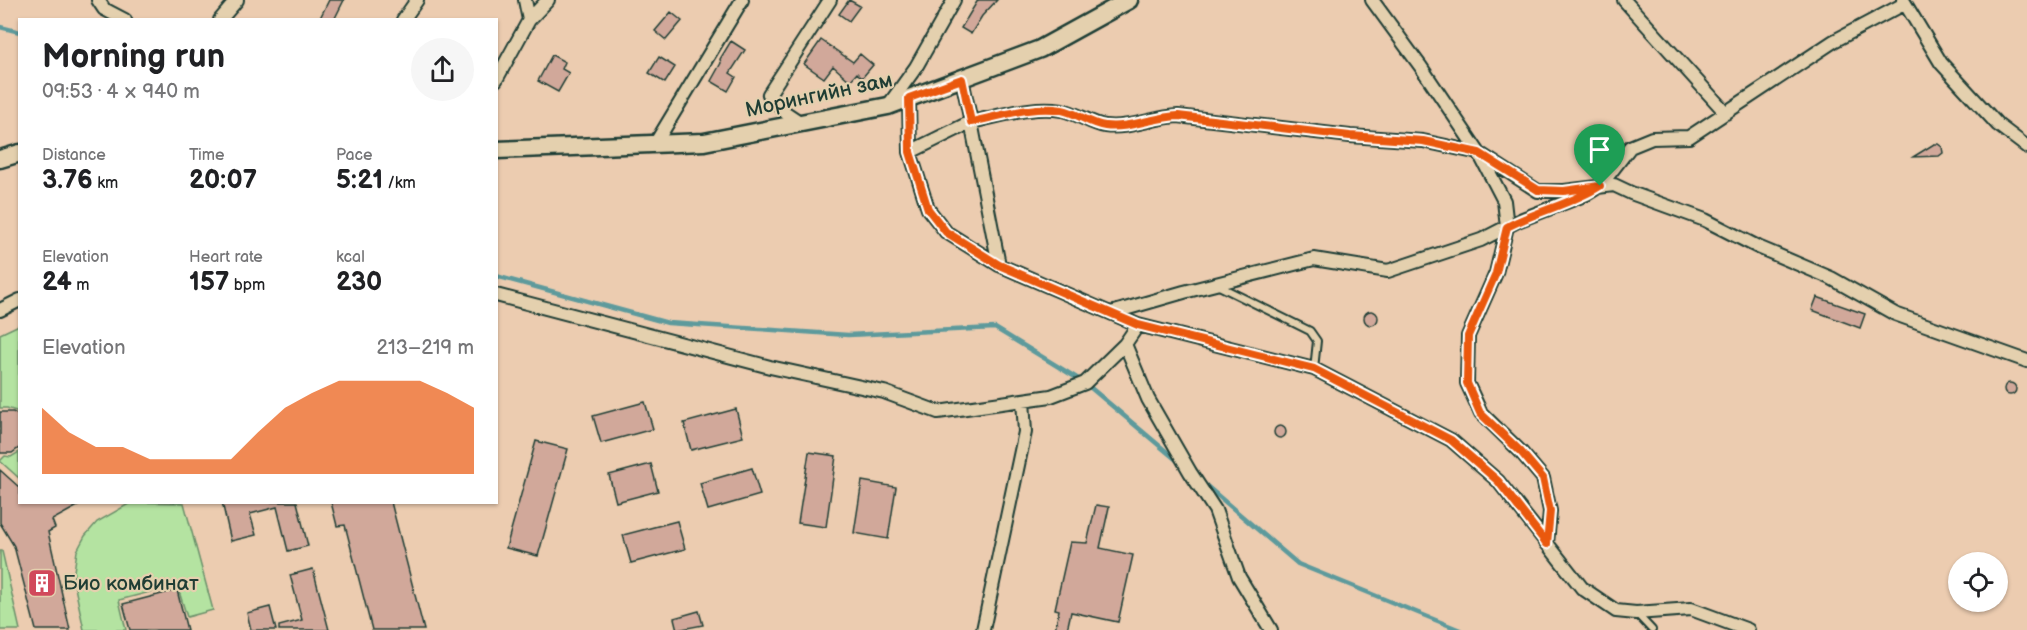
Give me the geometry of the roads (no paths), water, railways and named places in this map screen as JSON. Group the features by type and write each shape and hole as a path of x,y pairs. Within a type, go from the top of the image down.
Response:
{"main road":[{"name":"Морингийн зам","path":"498,150 704,142 888,106 1040,49 1129,0"},
{"path":"0,159 18,154"}],"street":[{"path":"98,0 104,9 121,18"},
{"path":"222,18 237,0"},
{"path":"404,18 417,0"},
{"path":"525,0 529,20"},
{"path":"498,76 529,20 548,0"},
{"path":"655,144 742,0"},
{"path":"801,123 786,113 769,94 830,0"},
{"path":"888,106 916,67 954,0"},
{"path":"1372,0 1415,58 1479,153 1504,201 1507,227 1496,273 1468,336 1467,383 1480,413 1521,452 1543,478 1550,511 1547,544"},
{"path":"1624,0 1726,113"},
{"path":"1111,313 1314,259 1388,271 1481,240 1520,220 1587,194 1600,186 1630,147 1652,138 1689,136 1834,41 1904,2 1941,63 1998,125 2027,147"},
{"path":"962,79 999,265"},
{"path":"909,98 910,152 928,209 946,232 999,265 1138,325 1314,369 1451,440 1498,481 1582,588 1616,611 1636,613 1690,609 1748,630"},
{"path":"910,152 971,122 1035,108 1064,110 1104,126 1120,126 1178,116 1350,136 1423,141 1479,153 1538,190 1564,191 1614,184 1631,193 1705,220 1758,247 1831,278 1895,314 2027,361"},
{"path":"498,296 770,367 884,392 938,412 1052,396 1086,383 1125,344 1138,325"},
{"path":"0,310 18,301"},
{"path":"1125,344 1148,399 1215,510 1239,577 1271,630"},
{"path":"983,630 1025,432 1023,400"}],"lane":[{"path":"1216,285 1311,331 1317,341 1314,369"},
{"path":"1636,613 1652,630"}],"waterway":[{"path":"0,27 18,32"},
{"path":"498,277 668,323 848,335 995,328 1085,383 1180,463"},
{"path":"1202,482 1298,564 1460,630"}],"place":[{"name":"Био комбинат","path":"42,583"}]}
